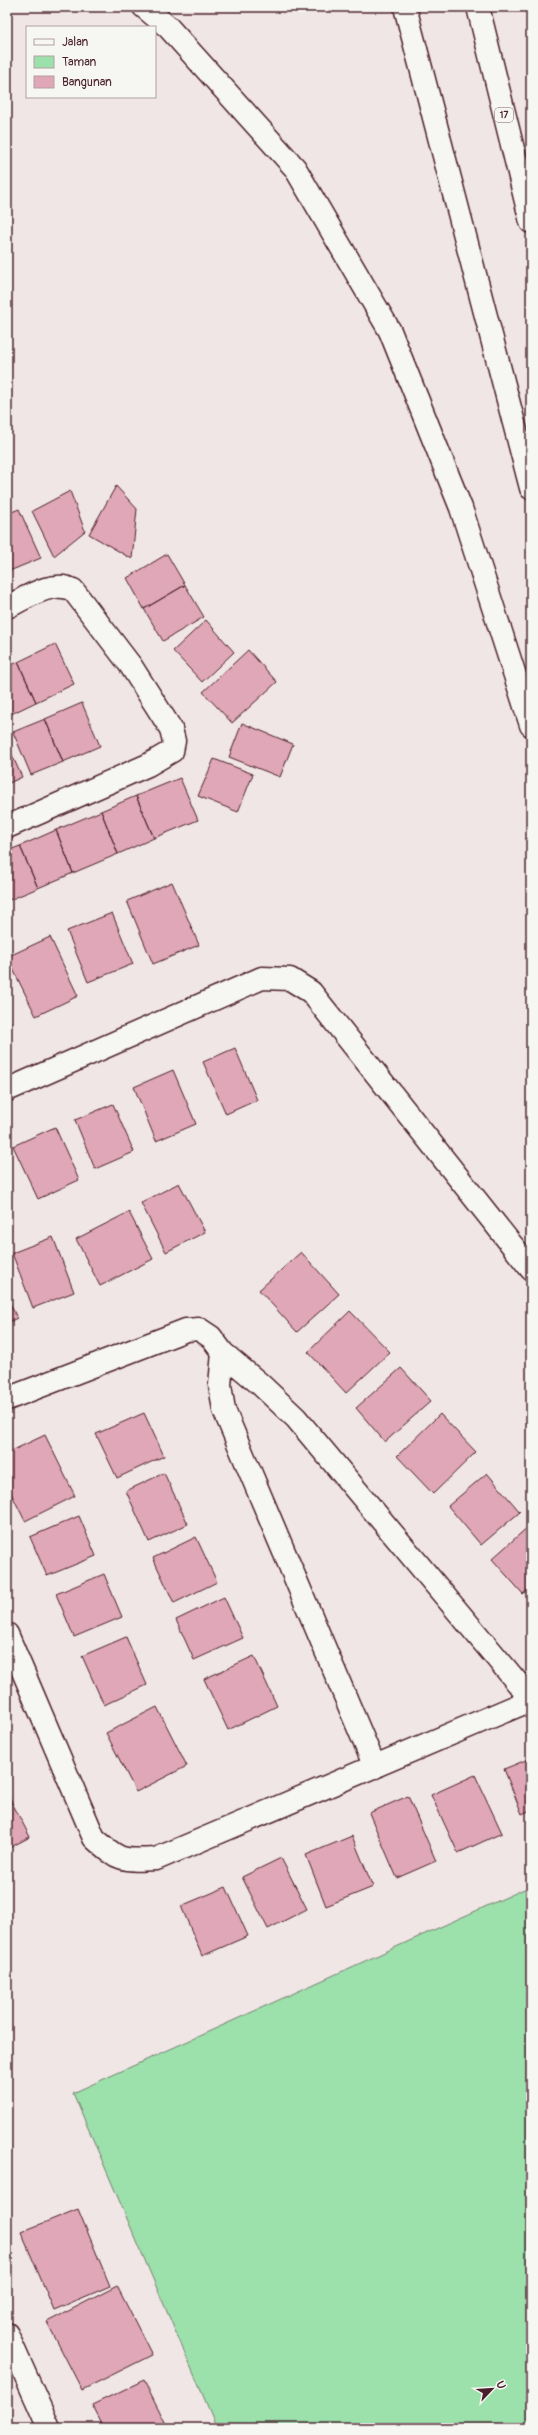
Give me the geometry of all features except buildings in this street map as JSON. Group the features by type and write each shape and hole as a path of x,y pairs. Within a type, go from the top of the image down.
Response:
{"main road":[{"path":"144,7 168,27 294,168 390,331 461,508 531,725"},
{"path":"405,7 531,488"},
{"name":"17","path":"478,7 531,222"},
{"path":"7,607 56,586 66,586 74,590 131,666 171,728 174,741 172,751 148,765 7,827"},
{"path":"7,1090 262,978 290,978 311,992 531,1269"},
{"path":"7,1400 186,1330 199,1329 211,1337 223,1353 260,1384 296,1418 531,1699 156,1859 127,1861 109,1852 94,1838 7,1634"},
{"path":"223,1353 220,1385 224,1410 375,1766"},
{"path":"7,2334 49,2428"}],"green space":[{"path":"531,1886 531,2428 217,2428 73,2093"}]}
